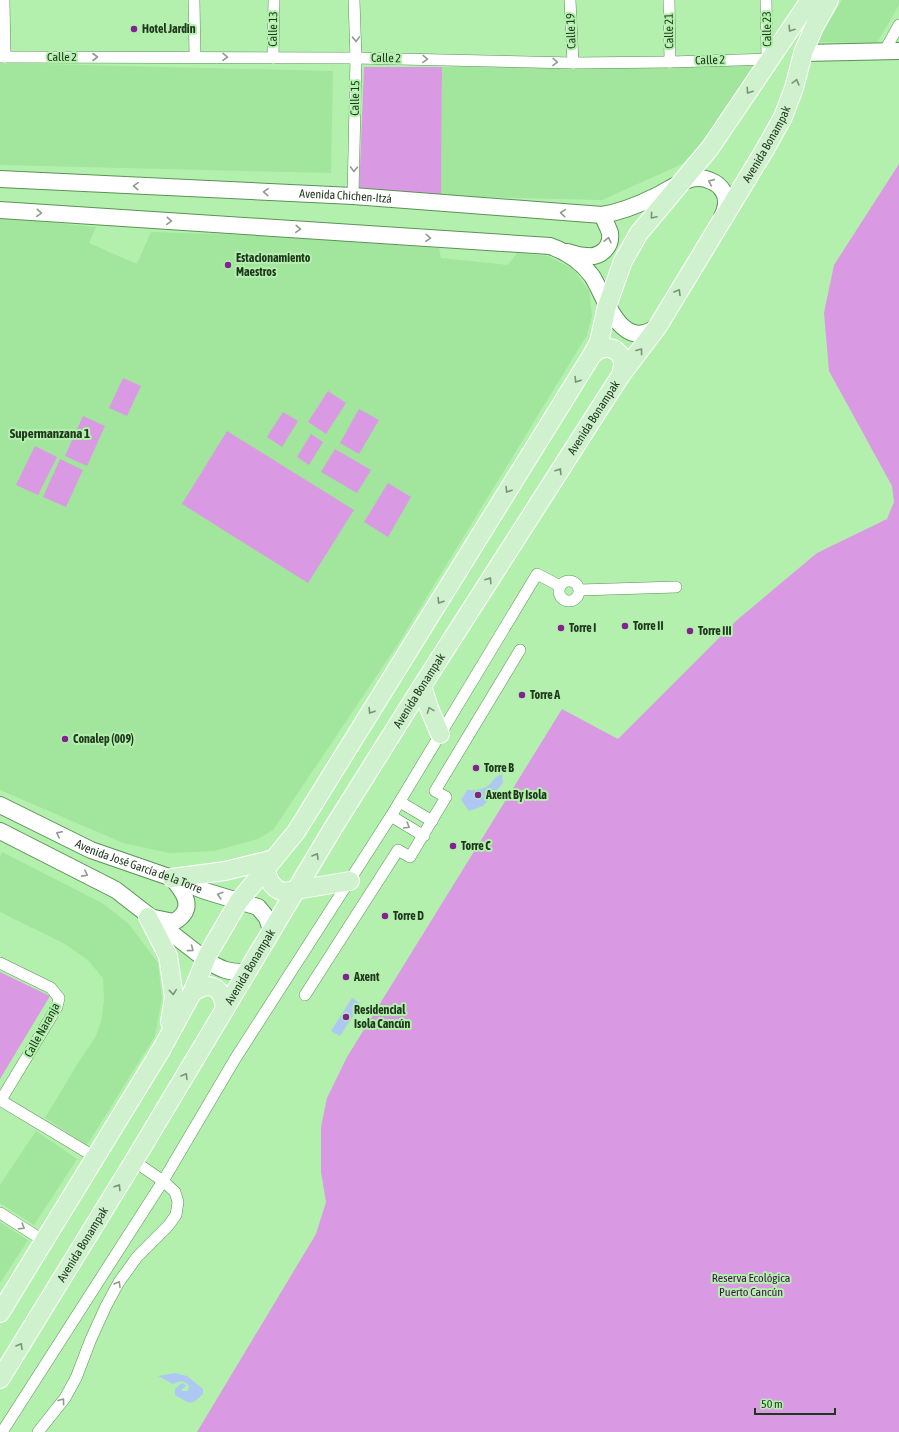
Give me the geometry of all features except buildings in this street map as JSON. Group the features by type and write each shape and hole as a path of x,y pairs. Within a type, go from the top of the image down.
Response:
{"main road":[{"path":"0,1313 168,1037 192,993 218,936 239,901 296,832 592,355 599,342 607,306 622,262 639,233 710,148 810,0"},
{"name":"Avenida Bonampak","path":"0,1379 134,1161 333,828 621,375 658,326 742,189 783,117 794,88 803,53 815,25 829,0"},
{"path":"803,53 891,52"},
{"path":"683,181 694,178 708,179 722,189 726,200 726,205 718,226"},
{"name":"Avenida Chichen-Itzá","path":"0,179 353,196 602,215 619,212 654,197 683,181"},
{"path":"0,210 550,246 565,252 588,257 600,255 606,249 610,239 610,234 602,215"},
{"path":"565,252 579,261 591,275 607,306 619,324 635,333 647,332 658,326"},
{"path":"592,355 602,348 611,348 615,350 623,360 621,375"},
{"path":"422,686 440,734"},
{"name":"Avenida José García de la Torre","path":"0,805 91,850 205,891 258,908 267,918 271,930"},
{"name":"Avenida José García de la Torre","path":"1,835 116,890 148,917 218,968 229,972 246,972"},
{"path":"172,878 270,864"},
{"path":"270,864 271,884 276,889 284,892 350,881"},
{"path":"148,917 162,921 174,922 181,918 185,912 187,905 186,898 181,888 172,878"},
{"path":"148,917 168,956 174,997 168,1037"},
{"path":"192,993 204,987 215,988 224,998 225,1009"}],"street":[{"path":"2,57 4,0"},
{"path":"194,0 195,57"},
{"name":"Calle 13","path":"273,58 274,0"},
{"name":"Calle 15","path":"353,196 356,58 354,0"},
{"name":"Calle 19","path":"570,0 572,63"},
{"name":"Calle 21","path":"669,0 670,62"},
{"name":"Calle 23","path":"766,0 769,59"},
{"path":"891,52 899,25"},
{"name":"Calle 2","path":"2,57 356,58 572,63 769,59"},
{"path":"2,1432 163,1181 235,1059 400,802 537,574 560,586"},
{"path":"571,580 577,584 580,590 580,593 576,599 569,601 560,596 559,592 560,586 565,581 571,580"},
{"path":"580,590 676,587"},
{"path":"305,995 398,850 410,857 424,836 446,797 435,791 520,650"},
{"path":"400,802 432,821"},
{"path":"391,816 424,836"},
{"name":"Calle Naranja","path":"0,963 52,988 59,998 57,1007 0,1100 95,1157"},
{"path":"38,1432 65,1398 76,1378 91,1339 119,1282 137,1257 168,1226 176,1214 178,1202 175,1192 163,1181 134,1161"},
{"path":"0,1213 44,1241"}],"shaded area":[{"path":"842,0 899,0 899,5 877,43 817,42"},
{"path":"0,63 333,71 331,173 0,165"},
{"path":"755,64 707,139 682,164 602,200 441,196 442,67 680,67"},
{"path":"0,218 96,227 89,243 137,264 151,232 246,235 439,248 441,258 508,265 517,253 548,256 573,269 589,291 592,316 587,335 398,644 273,830 258,839 214,851 170,853 123,843 0,790"},
{"path":"2,852 102,903 128,923 158,963 162,998 155,1036 87,1145 45,1118 95,1038 101,1022 104,1001 103,978 88,960 65,944 0,912 0,857"},
{"path":"36,1131 77,1159 34,1225 0,1203 0,1185"},
{"path":"0,1222 28,1240 0,1283"}],"green space":[{"path":"364,67 442,67 441,196 359,192"},
{"name":"Reserva Ecológica Puerto Cancún","path":"899,164 899,1432 197,1432 316,1234 326,1202 321,1172 321,1127 327,1098 347,1057 562,709 618,739 737,620 817,553 887,519 894,502 892,486 829,371 824,313 834,265"},
{"path":"123,378 141,386 127,416 109,408"},
{"path":"328,391 346,403 326,434 308,422"},
{"path":"359,409 379,420 359,454 340,443"},
{"path":"283,412 298,421 282,447 267,437"},
{"path":"83,416 105,426 87,466 65,456"},
{"path":"227,431 354,510 308,583 182,504"},
{"path":"311,434 323,442 309,465 297,457"},
{"path":"35,446 57,457 38,495 16,485"},
{"path":"335,449 371,470 357,493 321,472"},
{"path":"60,459 83,470 66,507 43,497"},
{"path":"388,483 411,497 388,537 364,522"},
{"path":"0,972 50,996 0,1079"}],"water":[{"name":"Axent By Isola","path":"502,774 503,783 483,806 469,811 461,800 467,790 482,789"},
{"name":"Residencial Isola Cancún","path":"352,998 361,1004 340,1036 331,1031"},
{"path":"175,1373 187,1376 203,1389 203,1394 196,1401 187,1402 175,1395 175,1389 182,1383 186,1385 182,1391 188,1391 189,1386 185,1383 178,1382 173,1384 158,1376"}],"place":[{"name":"Hotel Jardin","path":"134,29"},
{"name":"Estacionamiento Maestros","path":"228,265"},
{"name":"Torre II","path":"625,626"},
{"name":"Torre I","path":"561,628"},
{"name":"Torre III","path":"690,631"},
{"name":"Torre A","path":"522,695"},
{"name":"Conalep (009)","path":"65,739"},
{"name":"Torre B","path":"476,768"},
{"name":"Axent By Isola","path":"478,795"},
{"name":"Torre C","path":"453,846"},
{"name":"Torre D","path":"385,916"},
{"name":"Axent","path":"346,977"},
{"name":"Residencial Isola Cancún","path":"346,1017"}],"district":[{"name":"Supermanzana 1","path":"50,433"}]}
